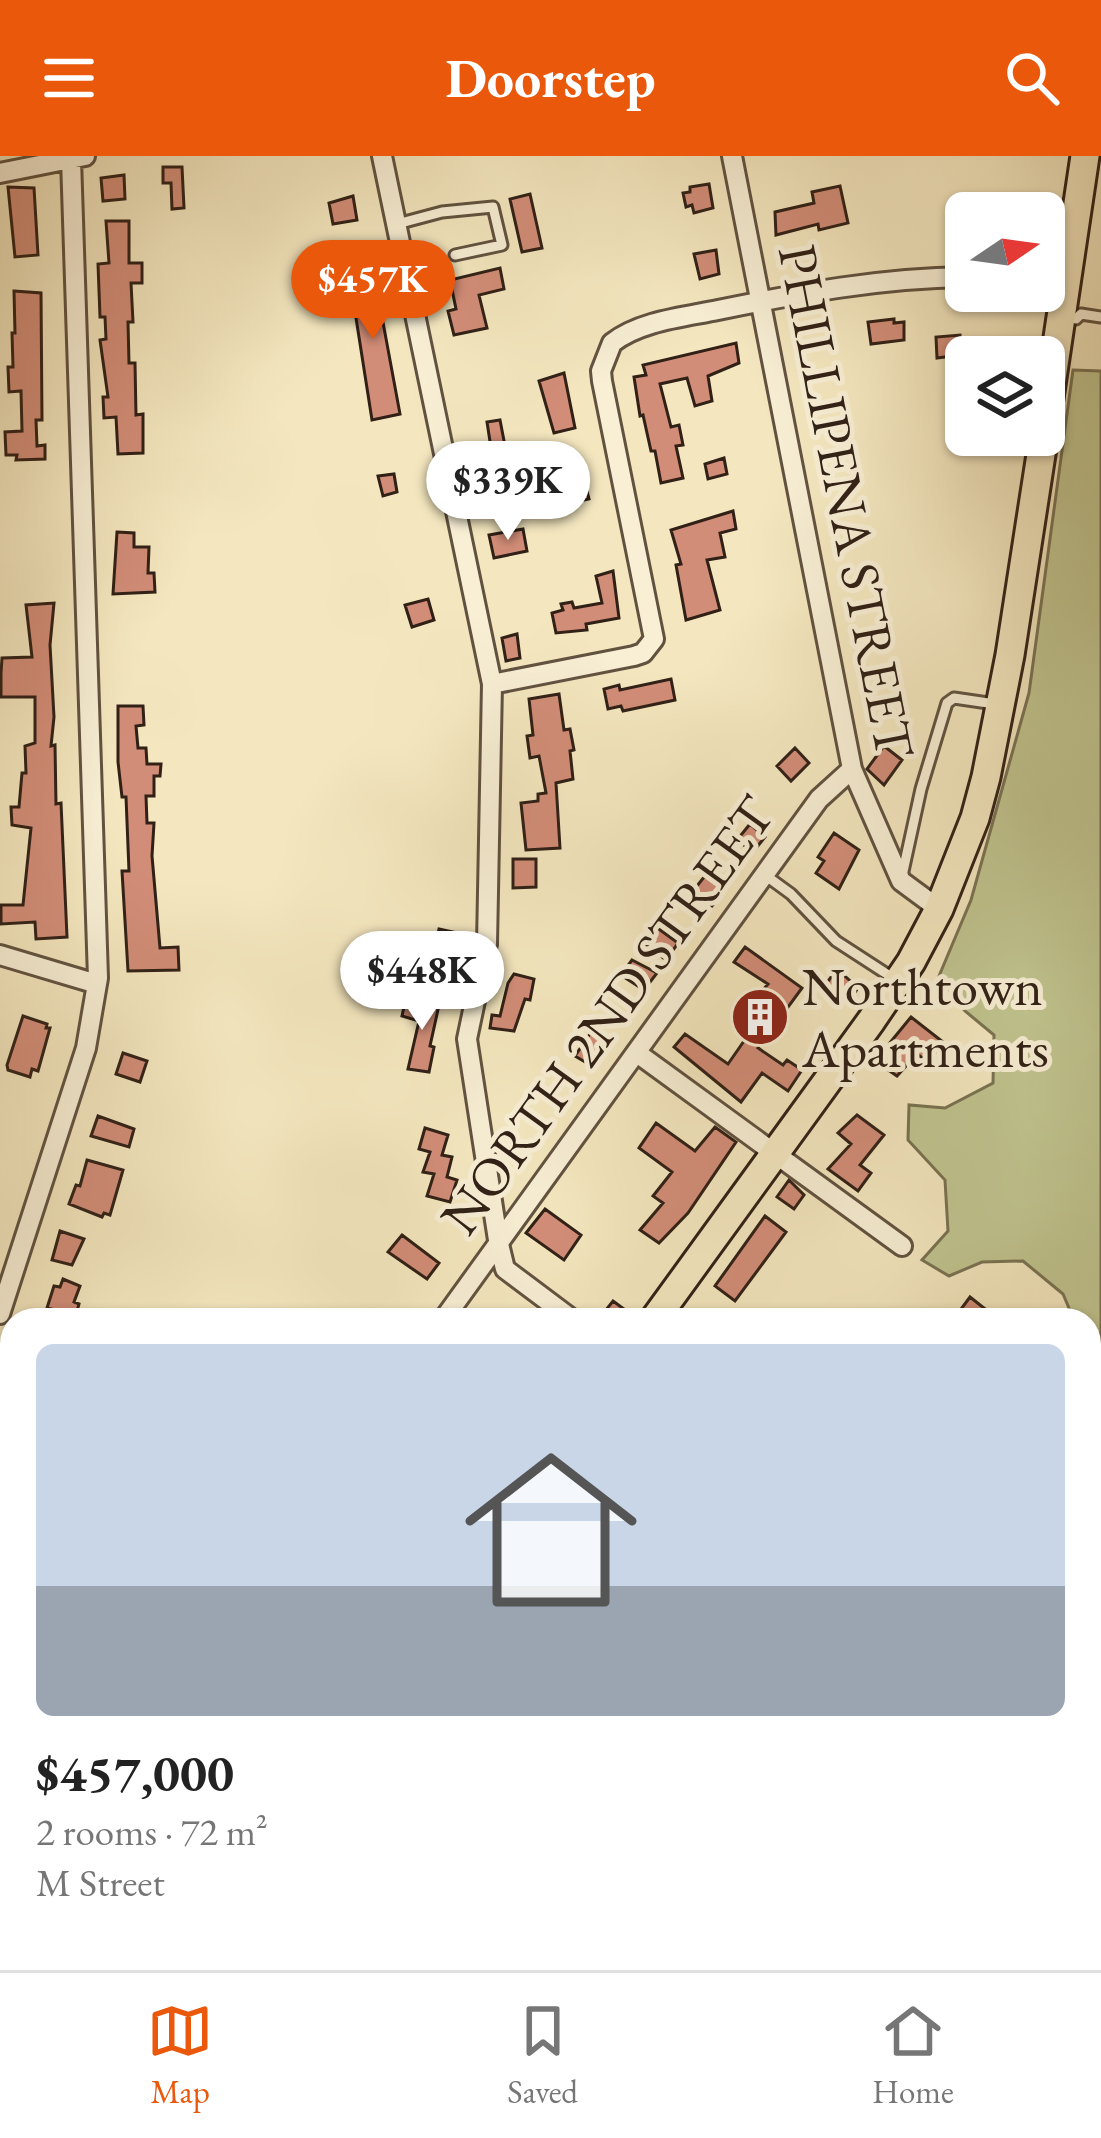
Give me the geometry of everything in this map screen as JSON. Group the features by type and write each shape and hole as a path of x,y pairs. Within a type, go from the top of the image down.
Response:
{"main road":[{"path":"1065,239 1085,158"},
{"path":"663,1308 898,981 939,909 977,813 1040,456"}],"street":[{"path":"382,156 492,684 487,944 466,1039 505,1269 557,1308"},
{"name":"PHILLIPENA STREET","path":"732,156 852,769 902,881 939,909"},
{"path":"0,173 78,158 97,984 86,1048 2,1308"},
{"path":"492,684 634,656 654,639 602,381 612,343 647,326 760,299 864,282 945,278"},
{"name":"NORTH 2ND STREET","path":"450,1308 819,799 852,769"},
{"path":"0,955 97,984"},
{"path":"637,1053 902,1246"}],"lane":[{"path":"397,224 442,212 494,207 502,245 455,255"},
{"path":"1076,319 1081,314 1101,317"},
{"path":"902,881 921,789 947,703 954,698 1000,704"},
{"path":"765,875 791,894 836,941 898,981"}],"green space":[{"path":"1073,370 1101,371 1101,1308 1069,1308 1063,1294 1023,1261 982,1262 949,1276 922,1260 948,1231 945,1180 908,1140 909,1105 945,1108 993,1083 994,1035 965,1011 939,976 971,900 1029,693 1061,456 1065,456"}],"building":[{"path":"163,167 182,167 184,208 172,209 171,183 163,183"},
{"path":"124,175 125,199 103,201 101,178"},
{"path":"709,184 713,208 694,213 692,205 686,207 683,193"},
{"path":"840,186 848,223 819,230 818,224 776,235 775,212 814,203 812,192"},
{"path":"8,187 34,188 38,255 15,257"},
{"path":"530,194 542,248 522,252 510,199"},
{"path":"353,196 357,220 333,224 329,203"},
{"path":"106,221 129,221 129,263 142,263 142,283 131,283 133,322 128,322 136,415 143,414 143,453 118,454 116,417 104,418 103,397 108,397 100,340 106,339 105,317 100,317 98,264 109,263"},
{"path":"716,250 719,274 700,279 694,254"},
{"path":"372,263 400,414 372,420 344,267"},
{"path":"500,268 504,289 479,295 487,328 454,335 448,311 456,309 450,280"},
{"path":"14,291 41,293 42,420 36,420 37,446 45,445 45,459 16,460 17,455 6,455 5,432 22,431 21,391 9,392"},
{"path":"894,319 894,323 904,322 904,340 871,344 868,322"},
{"path":"945,336 945,357 937,358 936,337"},
{"path":"736,343 739,363 708,376 712,401 695,406 687,378 660,384 671,427 679,425 683,445 676,446 683,478 661,483 655,451 651,451 640,416 634,377 646,375 643,365"},
{"path":"564,373 575,428 554,433 539,381"},
{"path":"500,420 505,446 491,448 487,422"},
{"path":"724,458 727,474 708,479 705,464"},
{"path":"394,474 397,492 383,496 378,476"},
{"path":"583,476 589,499 559,506 556,489 537,493 535,482"},
{"path":"733,511 736,529 720,533 725,557 707,560 720,610 686,620 676,565 681,564 671,530"},
{"path":"523,529 527,551 494,558 489,535"},
{"path":"117,532 134,533 134,547 149,547 148,573 154,573 155,592 113,594"},
{"path":"613,571 619,618 586,624 587,630 556,633 552,613 563,610 561,604 572,602 574,608 602,603 596,576"},
{"path":"428,599 434,620 412,627 405,605"},
{"path":"54,603 51,746 55,745 56,804 61,803 67,937 36,939 35,922 1,924 1,905 23,905 31,828 12,825 11,807 19,807 22,773 26,773 25,746 35,743 35,697 1,697 1,673 2,658 32,657 26,605"},
{"path":"517,634 520,658 506,661 502,638"},
{"path":"671,679 675,700 623,711 621,706 608,709 604,689"},
{"path":"559,694 564,730 570,729 574,750 570,751 573,779 556,783 560,848 526,850 521,803 538,801 538,794 546,793 539,756 530,758 529,699"},
{"path":"118,706 143,706 144,725 136,726 138,748 146,748 147,764 161,764 160,776 154,776 154,796 146,796 147,823 154,823 160,948 178,947 179,970 128,971 122,871 129,871 126,797 122,797 118,762"},
{"path":"884,746 902,760 884,785 867,769"},
{"path":"795,748 809,763 791,781 777,766"},
{"path":"750,824 765,837 753,852 737,840"},
{"path":"834,833 859,850 839,889 816,873 824,861 818,857"},
{"path":"513,859 536,859 536,887 513,888"},
{"path":"708,872 727,887 712,906 693,891"},
{"path":"656,927 678,943 666,960 643,942"},
{"path":"439,929 466,935 456,956 434,952"},
{"path":"745,947 802,988 758,1048 783,1065 787,1060 802,1070 788,1091 762,1073 741,1102 674,1047 685,1034 728,1064 753,1028 739,1018 768,984 734,962"},
{"path":"632,960 657,973 644,990 621,975"},
{"path":"837,969 858,988 848,1002 823,988"},
{"path":"514,974 534,979 530,1000 525,999 514,1031 490,1028 492,1015 500,1016"},
{"path":"406,998 439,1005 429,1072 408,1069 419,1021 402,1016"},
{"path":"23,1016 50,1028 38,1071 32,1069 30,1077 8,1070 7,1065"},
{"path":"911,1017 943,1042 928,1062 917,1054 897,1076 875,1061"},
{"path":"594,1028 611,1038 592,1066 575,1056"},
{"path":"123,1053 147,1061 140,1082 116,1074"},
{"path":"857,1115 884,1135 860,1165 871,1173 858,1191 828,1169 851,1144 838,1133"},
{"path":"98,1116 134,1129 129,1147 91,1136"},
{"path":"656,1123 695,1151 715,1127 736,1142 688,1213 659,1243 640,1230 663,1203 653,1196 672,1172 639,1148"},
{"path":"425,1128 448,1135 442,1155 452,1157 447,1177 457,1180 450,1202 427,1196 434,1174 423,1172 430,1152 419,1149"},
{"path":"87,1160 123,1170 110,1215 102,1217 69,1204"},
{"path":"789,1180 804,1195 794,1209 777,1197"},
{"path":"545,1209 581,1235 564,1260 526,1233"},
{"path":"765,1216 786,1232 735,1301 715,1286"},
{"path":"60,1231 84,1239 72,1265 52,1260"},
{"path":"402,1235 439,1263 427,1279 388,1252"},
{"path":"63,1279 80,1286 74,1302 78,1308 47,1308 54,1286 60,1287"},
{"path":"970,1297 984,1308 962,1308"}],"place":[{"name":"Northtown Apartments","path":"760,1017"}]}
